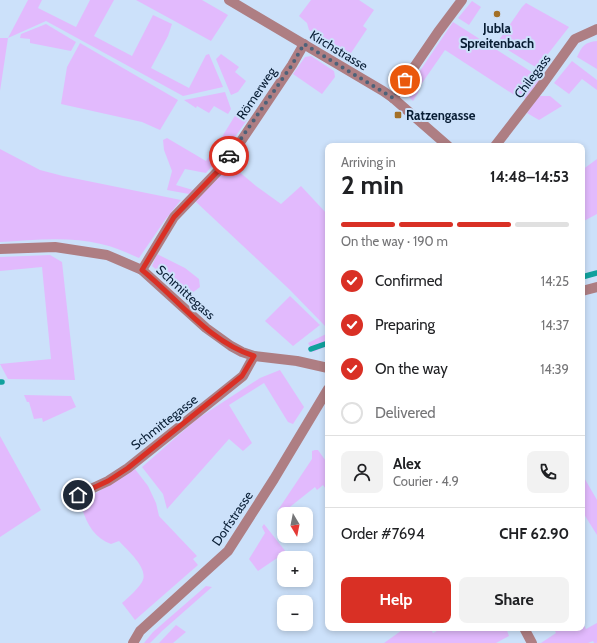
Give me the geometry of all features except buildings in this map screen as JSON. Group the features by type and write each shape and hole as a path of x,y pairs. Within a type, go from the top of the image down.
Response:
{"street":[{"name":"Kirchstrasse","path":"229,0 393,98 445,143"},
{"path":"393,98 438,32 462,0"},
{"name":"Chilegass","path":"497,143 575,39 597,29"},
{"name":"Römerweg","path":"142,270 174,217 218,171 292,65 304,44"},
{"name":"Schmittegass","path":"0,250 55,247 107,255 142,270 206,328 242,352 254,356 297,361 325,367"},
{"path":"585,290 597,286"},
{"name":"Schmittegasse","path":"78,495 108,481 128,468 242,376 254,356"},
{"name":"Dorfstrasse","path":"133,643 140,631 228,551 274,479 325,394"},
{"path":"526,631 532,643"}],"shaded area":[{"path":"28,0 42,0 38,8 76,27 90,0 114,0 94,36 132,56 153,15 172,24 168,36 151,68 189,88 206,55 209,54 223,87 183,96 46,21 8,38"},
{"path":"136,0 202,0 228,15 211,41"},
{"path":"311,0 359,0 374,10 363,26 367,29 349,56 309,30 307,23 299,16"},
{"path":"472,1 481,7 469,25 458,18"},
{"path":"526,3 569,27 537,68 497,43"},
{"path":"453,22 541,78 526,98 519,98 445,50 420,86 413,101 405,93"},
{"path":"46,24 76,42 71,51 30,43 30,39 20,38 21,34"},
{"path":"0,38 8,38 0,91"},
{"path":"597,41 597,69 577,57 584,45"},
{"path":"80,43 178,100 160,130 142,122 61,104 67,67"},
{"path":"221,54 239,67 235,72 246,81 238,92 231,95 216,59"},
{"path":"311,56 334,71 335,77 322,94 293,74 305,57"},
{"path":"572,61 597,80 597,90 582,79 569,94 554,83"},
{"path":"225,92 231,109 228,114 214,106 209,113 197,106 196,108 184,100"},
{"path":"539,96 550,96 562,106 539,120 527,113"},
{"path":"236,114 247,120 226,150 217,145"},
{"path":"167,138 206,161 212,152 220,157 206,173 185,169 176,185 193,190 189,194 167,190 172,171 164,150 163,140"},
{"path":"0,149 40,170 181,200 165,220 139,258 106,245 76,240 51,239 0,242"},
{"path":"597,159 597,214 585,220 585,168"},
{"path":"231,165 281,204 301,186 325,212 325,326 289,289 195,201"},
{"path":"157,254 185,268 199,279 200,287 187,297 152,266"},
{"path":"50,255 62,262 75,380 8,379 0,364 51,359 42,267 0,271 0,257"},
{"path":"290,296 320,325 293,346 265,321"},
{"path":"325,334 325,347 313,352 308,343"},
{"path":"280,370 304,407 293,424 288,422 264,383 229,405 252,443 243,451 229,439 167,509 163,494 142,467 197,419 260,378"},
{"path":"24,395 71,396 76,407 43,422 42,418 34,419 29,402 27,402"},
{"path":"0,436 41,510 0,537"},
{"path":"318,450 325,460 325,488 323,485 317,490 315,487 290,507 280,507 312,459 312,451"},
{"path":"135,469 148,486 156,503 159,516 197,556 193,559 198,565 135,620 122,603 142,582 144,577 143,571 132,554 119,541 111,544 100,538 92,530 86,520 82,508 88,498"},
{"path":"585,479 597,500 597,535 585,516"},
{"path":"264,524 277,541 277,543 279,543 285,551 277,551 277,558 258,571 249,559 265,533 262,527"},
{"path":"206,586 212,587 150,643 144,643 153,632"},
{"path":"597,623 597,643 594,643 593,641 588,643 541,643 556,633 555,631 585,631 585,627 586,629"},
{"path":"176,625 186,632 173,643 159,643"},
{"path":"401,631 432,631 433,633 437,631 507,631 509,636 496,643 384,643"}],"waterway":[{"path":"585,276 597,273"},
{"path":"311,349 325,344"}],"way so far":[{"path":"229,156 292,65 304,44 393,98 405,80"}],"place":[{"name":"Jubla Spreitenbach","path":"497,14"},
{"name":"Ratzengasse","path":"398,115"}],"route":[{"path":"78,495 108,481 128,468 133,462 242,376 254,356 242,352 219,338 142,270 174,217 218,171 229,156"}]}
